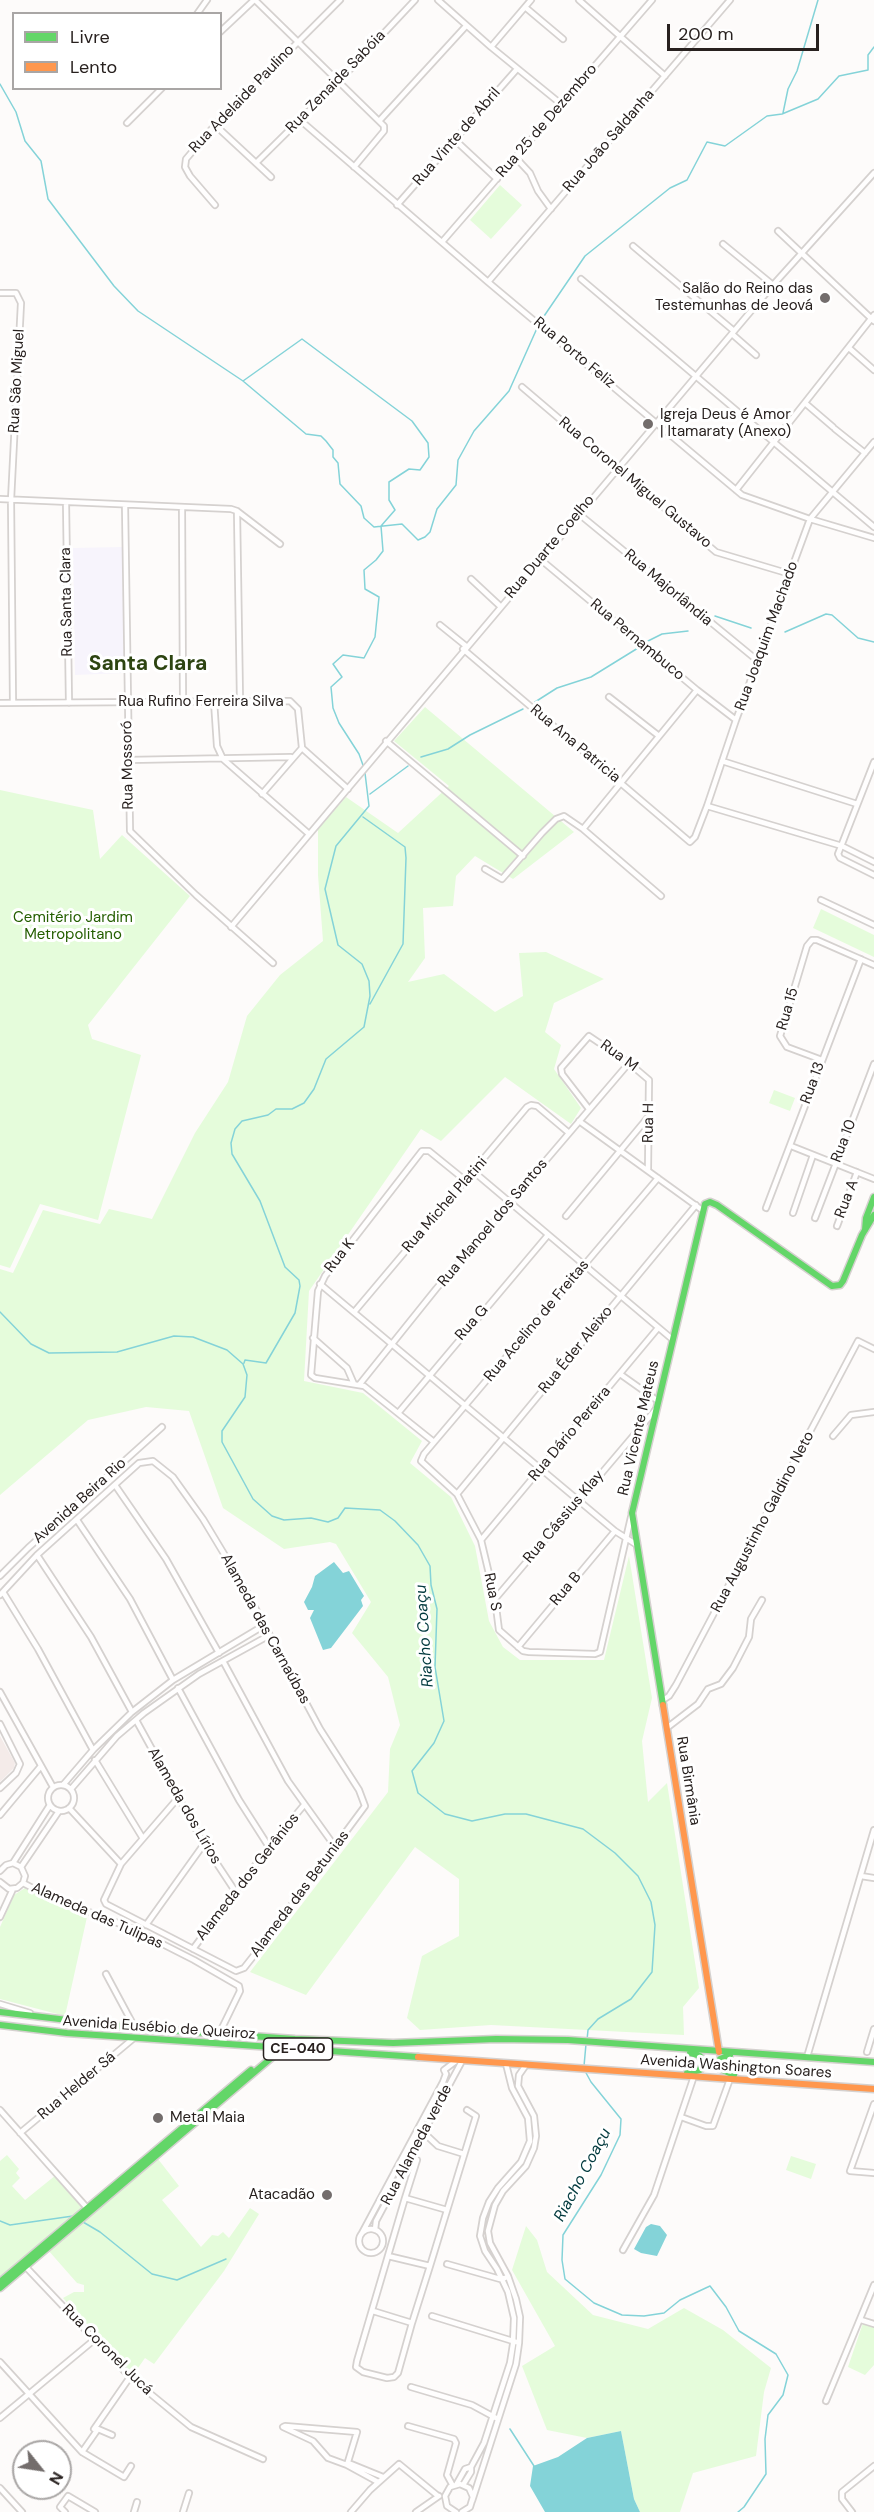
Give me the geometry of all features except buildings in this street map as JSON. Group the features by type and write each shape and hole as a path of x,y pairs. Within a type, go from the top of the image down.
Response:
{"main road":[{"path":"699,1208 707,1203 717,1205 832,1286 843,1281 871,1219 874,1197"},
{"name":"Rua Vicente Mateus","path":"632,1513 699,1208"},
{"name":"Rua Birmânia","path":"632,1513 719,2052"},
{"name":"Avenida Eusébio de Queiroz","path":"0,2012 135,2028 393,2043 443,2043 496,2039 602,2043"},
{"name":"Avenida Eusébio de Queiroz","path":"0,2025 67,2034 597,2069"},
{"name":"Avenida Washington Soares","path":"602,2043 874,2062"},
{"path":"0,2282 266,2058 268,2053 266,2047"},
{"path":"241,2080 283,2048"},
{"path":"677,2075 697,2071 704,2063 698,2055 680,2049"},
{"path":"743,2079 721,2071 717,2064 722,2057 744,2054"},
{"name":"Avenida Washington Soares","path":"597,2069 874,2089"},
{"path":"0,2288 24,2264"}],"street":[{"path":"222,30 255,0 380,120 384,130 354,166"},
{"name":"Rua Adelaide Paulino","path":"215,205 190,176 184,163 192,150 215,125 340,0"},
{"name":"Rua Zenaide Sabóia","path":"256,163 339,81 415,0"},
{"path":"438,0 561,104"},
{"path":"445,6 449,0"},
{"path":"491,47 531,0"},
{"path":"579,0 665,76"},
{"name":"Rua 25 de Dezembro","path":"442,242 652,0"},
{"path":"720,0 726,5"},
{"name":"Rua João Saldanha","path":"488,282 730,0"},
{"path":"525,7 563,39"},
{"path":"380,120 466,26"},
{"name":"Rua Vinte de Abril","path":"398,205 517,69"},
{"path":"127,123 160,90"},
{"name":"Rua Porto Feliz","path":"300,120 488,282 742,495 874,538"},
{"path":"215,125 272,177"},
{"path":"455,141 497,179"},
{"path":"516,158 530,173 538,191 551,209"},
{"name":"Rua Duarte Coelho","path":"231,927 773,285 874,173"},
{"path":"736,490 873,318 778,231"},
{"path":"723,244 773,285"},
{"path":"633,246 756,355"},
{"path":"581,279 874,527"},
{"name":"Rua São Miguel","path":"0,292 16,293 21,303 11,500 14,703"},
{"path":"849,348 874,370"},
{"name":"Rua Coronel Miguel Gustavo","path":"522,387 719,554 790,574"},
{"path":"805,403 865,453"},
{"name":"Rua Joaquim Machado","path":"686,840 690,842 695,837 707,806 810,519 874,442"},
{"path":"0,499 237,511 280,544"},
{"name":"Rua Santa Clara","path":"66,502 69,703"},
{"name":"Rua Mossoró","path":"125,505 131,833 231,927 273,963"},
{"path":"182,507 183,702"},
{"path":"237,511 240,700"},
{"name":"Rua Majorlândia","path":"579,514 758,661"},
{"name":"Rua Pernambuco","path":"540,559 736,720"},
{"path":"471,579 500,606"},
{"name":"Rua Ana Patricia","path":"440,625 686,840"},
{"path":"583,829 697,690"},
{"path":"609,697 659,736"},
{"path":"214,701 217,746 223,759 309,834"},
{"name":"Rua Rufino Ferreira Silva","path":"0,703 290,701 298,710 302,747"},
{"path":"386,741 523,856"},
{"path":"262,794 302,747 348,789"},
{"path":"128,760 291,758"},
{"path":"722,761 858,804"},
{"path":"874,762 838,854 840,858 874,875"},
{"path":"707,806 842,846 874,862"},
{"path":"485,869 502,879 559,817 567,817 661,896"},
{"path":"820,900 874,925"},
{"name":"Rua 15","path":"822,1060 794,1050 782,1042 780,1036 807,946 812,940 817,940 861,959"},
{"path":"861,959 874,965"},
{"name":"Rua 13","path":"766,1208 861,959"},
{"name":"Rua M","path":"589,1109 562,1074 561,1068 587,1036 591,1036 647,1076"},
{"name":"Rua Manoel dos Santos","path":"357,1384 629,1063"},
{"name":"Rua 10","path":"815,1218 874,1064"},
{"name":"Rua H","path":"647,1076 650,1083 648,1170"},
{"name":"Rua Michel Platini","path":"355,1311 527,1107 537,1106 569,1133"},
{"path":"566,1216 649,1116"},
{"path":"579,1121 699,1208"},
{"path":"791,1146 874,1179"},
{"name":"Rua K","path":"357,1384 315,1377 310,1372 320,1284 420,1153 429,1151 466,1181"},
{"path":"793,1213 813,1155"},
{"path":"474,1172 672,1339"},
{"name":"Rua A","path":"837,1226 857,1172"},
{"name":"Rua Acelino de Freitas","path":"425,1466 422,1457 434,1442 658,1178"},
{"name":"Rua Éder Aleixo","path":"457,1494 620,1296 699,1208"},
{"name":"Rua G","path":"399,1412 548,1234"},
{"path":"320,1284 615,1531 637,1545"},
{"name":"Rua Dário Pereira","path":"480,1540 658,1328"},
{"path":"313,1338 347,1368 357,1384 366,1387 434,1442"},
{"name":"Rua Augustinho Galdino Neto","path":"663,1700 669,1696 675,1685 858,1341 874,1348"},
{"path":"620,1374 657,1404"},
{"name":"Rua Cássius Klay","path":"495,1599 657,1404"},
{"name":"Rua Augustinho Galdino Neto","path":"832,1436 851,1415 874,1412"},
{"name":"Avenida Beira Rio","path":"0,1576 162,1427"},
{"name":"Alameda das Carnaúbas","path":"115,1485 139,1463 148,1461 158,1463 167,1470 197,1511 244,1587 268,1636 300,1689 320,1729 363,1797 365,1804 363,1810"},
{"name":"Rua S","path":"425,1466 457,1494 480,1540 495,1599 499,1630 518,1647"},
{"path":"93,1750 38,1649 1,1593 37,1555 115,1485 166,1559 219,1653"},
{"name":"Rua Vicente Mateus","path":"518,1647 523,1651 535,1653 595,1654 600,1652 632,1513"},
{"path":"77,1520 130,1599 173,1680"},
{"name":"Rua B","path":"518,1647 615,1531"},
{"path":"37,1555 91,1637 132,1712"},
{"path":"668,1727 698,1704 708,1689 721,1684 733,1668 749,1636 751,1619 762,1600"},
{"path":"63,1785 93,1750 132,1712 173,1680 263,1626"},
{"path":"71,1789 117,1736 156,1704 199,1674 268,1636"},
{"path":"223,1661 282,1771 336,1848"},
{"path":"195,1667 199,1674"},
{"path":"178,1688 239,1800 269,1846"},
{"path":"0,1692 53,1787"},
{"path":"151,1697 156,1704"},
{"name":"Alameda dos Lírios","path":"136,1720 204,1844 235,1891"},
{"path":"0,1724 20,1764 16,1773 0,1788"},
{"path":"112,1731 117,1736"},
{"path":"95,1760 142,1837"},
{"path":"0,1815 41,1766"},
{"path":"21,1867 59,1811 69,1808 74,1801 71,1789 63,1785 53,1787"},
{"path":"53,1787 48,1798 50,1805 59,1811"},
{"path":"178,1798 121,1864 105,1894 105,1902 193,1948"},
{"path":"1,1867 13,1863 50,1805"},
{"name":"Alameda dos Gerânios","path":"193,1948 269,1846 304,1805"},
{"path":"69,1808 121,1864"},
{"name":"Alameda das Betunias","path":"193,1948 233,1971 244,1968 363,1810"},
{"path":"39,1824 48,1829"},
{"path":"807,2057 874,1830"},
{"path":"30,1837 38,1842"},
{"path":"146,1925 204,1844"},
{"path":"0,1917 13,1889 23,1883 25,1876 21,1867 13,1863"},
{"path":"861,1876 874,1878"},
{"name":"Alameda das Tulipas","path":"23,1883 50,1897 133,1929 194,1960 238,1986 240,1991 220,2034"},
{"path":"1,1885 13,1889"},
{"path":"106,1974 135,2028"},
{"path":"0,2004 52,2019"},
{"path":"867,2052 874,2029"},
{"path":"220,2034 228,2045"},
{"name":"Rua Helder Sá","path":"20,2133 134,2038"},
{"name":"Rua Alameda verde","path":"362,2233 443,2082 446,2074 444,2070 459,2061"},
{"name":"Rua Alameda verde","path":"375,2230 376,2221 459,2061"},
{"path":"506,2064 512,2088 528,2118 530,2141 521,2162 494,2194 480,2230 482,2246 506,2277"},
{"path":"469,2512 484,2466 517,2342 506,2277 490,2243 488,2231 499,2198 526,2166 534,2148 536,2129 534,2116 518,2086 519,2075 526,2065"},
{"path":"623,2250 654,2195 694,2076"},
{"path":"681,2117 706,2126 713,2126 730,2079"},
{"path":"874,2104 850,2171 874,2173"},
{"path":"0,2110 88,2210"},
{"path":"417,2160 356,2364 366,2374 387,2378 396,2375 476,2116 467,2110"},
{"path":"417,2128 438,2146 464,2154"},
{"path":"405,2198 447,2210"},
{"path":"483,2218 490,2220"},
{"path":"366,2230 375,2230 381,2235 382,2242 379,2249 373,2253 365,2252 360,2246 359,2239 366,2230"},
{"path":"480,2230 488,2231"},
{"path":"482,2246 490,2243"},
{"path":"487,2255 494,2250"},
{"path":"388,2256 430,2266"},
{"name":"Rua Coronel Jucá","path":"24,2264 130,2377 194,2430 263,2459"},
{"path":"447,2264 506,2277"},
{"path":"826,2401 874,2286"},
{"path":"373,2311 412,2323"},
{"path":"432,2316 517,2342"},
{"path":"861,2320 874,2324"},
{"path":"0,2418 94,2340"},
{"path":"0,2362 81,2451 124,2477 132,2466"},
{"path":"81,2451 130,2377"},
{"path":"411,2387 472,2405 496,2418"},
{"path":"464,2483 496,2418"},
{"path":"408,2426 454,2439 456,2443 447,2475 456,2483 478,2486"},
{"path":"347,2465 357,2432 283,2427 313,2441 328,2458 347,2465 378,2482"},
{"path":"313,2441 318,2428"},
{"path":"81,2451 98,2429 112,2435"},
{"path":"347,2465 351,2464 383,2477"},
{"path":"351,2512 383,2477 399,2464 438,2496"},
{"path":"417,2512 438,2496 445,2496 465,2469 472,2464 484,2466"},
{"path":"852,2512 842,2499 842,2490 874,2466"},
{"path":"464,2483 471,2491 472,2503"},
{"path":"0,2488 22,2512"},
{"path":"183,2512 189,2493"},
{"path":"65,2512 60,2507 68,2496 87,2510 95,2512"},
{"path":"445,2496 447,2506 453,2512"},
{"path":"134,2512 137,2502"},
{"path":"462,2512 472,2503"}],"shaded area":[{"path":"122,547 124,673 75,675 73,548"},
{"path":"0,1736 15,1763 14,1768 0,1782"}],"green space":[{"path":"500,185 522,205 491,239 470,220"},
{"path":"425,707 574,832 513,879 475,856 456,876 453,906 423,908 425,958 408,982 444,974 495,1012 523,996 519,953 546,952 604,979 554,1003 545,1032 561,1045 554,1069 581,1108 571,1124 505,1077 441,1141 421,1129 309,1291 304,1381 363,1393 422,1441 410,1463 451,1497 475,1546 489,1621 503,1647 520,1660 604,1660 629,1556 652,1698 642,1741 648,1802 667,1783 699,1988 683,2007 684,2035 491,2025 420,2030 407,2018 422,1956 459,1936 459,1879 415,1847 306,1995 250,1972 388,1792 390,1749 400,1725 388,1677 352,1633 371,1602 336,1544 330,1542 284,1549 223,1508 189,1411 146,1407 88,1420 0,1495 0,1269 13,1273 43,1210 100,1224 109,1209 152,1219 195,1133 228,1082 247,1016 280,975 323,941 318,875 318,829 346,797 398,833 449,786 394,741"},
{"name":"Cemitério Jardim Metropolitano","path":"0,790 93,810 100,859 122,835 190,896 88,1025 92,1039 141,1055 98,1220 40,1204 10,1268 0,1265"},
{"path":"821,909 874,935 874,957 813,928"},
{"path":"774,1090 795,1098 790,1111 769,1103"},
{"path":"25,1888 49,1902 87,1917 65,2016 0,1999 0,1927 14,1895"},
{"path":"7,2155 19,2169 16,2173 20,2178 12,2186 25,2200 56,2175 85,2208 0,2280 0,2161"},
{"path":"791,2156 816,2164 811,2179 786,2170"},
{"path":"158,2159 179,2186 162,2200 201,2247 212,2235 218,2236 223,2232 229,2238 250,2208 259,2214 224,2271 154,2364 145,2358 133,2375 63,2298 74,2292 84,2292 84,2285 77,2283 48,2250"},
{"path":"526,2226 537,2240 547,2272 593,2315 648,2329 684,2308 723,2330 771,2368 764,2392 756,2456 693,2473 680,2512 640,2512 634,2499 621,2431 587,2438 547,2430 522,2366 555,2346 512,2270"},
{"path":"863,2323 874,2325 874,2365 865,2375 848,2367"}],"water":[{"path":"334,1562 343,1573 349,1571 364,1596 361,1600 363,1606 331,1648 323,1650 310,1618 314,1610 308,1610 304,1602 315,1576"},
{"path":"651,2224 660,2226 667,2235 657,2256 634,2249 646,2227"},
{"path":"621,2431 634,2499 640,2512 545,2512 530,2486 533,2466 558,2457 587,2438"}],"waterway":[{"path":"783,113 788,89 797,71 818,0"},
{"path":"540,322 585,256 670,188 687,180 707,142 725,146 767,116 782,114 818,99 839,76 868,70 868,55 874,47"},
{"path":"0,84 16,112 25,141 41,161 48,199 114,286 138,311 243,381 306,434 321,436 333,450 333,457 338,463 340,484 361,506 364,518 374,527 402,524 418,540 430,532 437,509 456,485 458,460 474,431 509,391 538,326"},
{"path":"243,381 302,339 412,421 428,443 429,457 420,470 409,469 389,482 389,500 395,510 381,526 383,551 364,570 365,589 379,597 375,637 364,658 343,655 333,664 342,677 331,687 333,708 339,723 359,754 364,768"},
{"path":"785,632 826,614 832,615 858,638 874,642"},
{"path":"715,616 751,628"},
{"path":"648,641 662,634 688,631"},
{"path":"535,702 557,688 591,677 638,648"},
{"path":"421,757 448,749 470,735 523,709"},
{"path":"370,794 408,766"},
{"path":"244,1363 245,1360 266,1363 295,1313 300,1286 299,1280 285,1267 260,1201 232,1154 231,1143 235,1129 242,1121 268,1115 276,1109 292,1109 304,1103 314,1089 326,1059 364,1027 370,996 369,981 362,964 338,945 325,889 336,846 369,806 365,773"},
{"path":"363,817 405,847 406,858 403,944 370,1004"},
{"name":"Riacho Coaçu","path":"0,1312 31,1344 49,1353 117,1352 174,1336 193,1337 227,1350 243,1364 247,1375 245,1397 222,1431 222,1442 253,1499 272,1516 284,1520 311,1518 328,1522 338,1518 345,1508 380,1510 395,1521 418,1545 430,1566 431,1585 437,1609 435,1667 444,1721 434,1743 412,1771 418,1793 445,1814 472,1821 505,1814 526,1814 583,1829 615,1853 638,1876 651,1902 655,1925 652,1972 631,1999 598,2019 588,2030 587,2040"},
{"name":"Riacho Coaçu","path":"584,2066 586,2044"},
{"name":"Riacho Coaçu","path":"585,2071 621,2119 620,2135 601,2175 563,2235 562,2260 565,2279 594,2303 622,2315 644,2316 664,2313 680,2300 710,2286 726,2307 739,2331 776,2354 788,2375 783,2395 768,2415 765,2439 766,2474 744,2507 738,2512"},
{"path":"0,2221 10,2225 73,2216"},
{"path":"83,2222 100,2232 152,2274 177,2280 226,2259"},
{"path":"510,2429 534,2466"}],"traffic: fast":[{"path":"865,1230 866,1218 874,1197"},
{"path":"663,1705 632,1513 705,1204 710,1202 717,1205 832,1286 840,1285 843,1281 862,1235 874,1215"},
{"path":"0,2012 135,2028 295,2039 393,2043 496,2039 568,2040 874,2062"},
{"path":"0,2025 67,2033 418,2057"},
{"path":"0,2288 283,2048"},
{"path":"687,2073 700,2070 704,2063 700,2056 690,2053"},
{"path":"730,2055 720,2059 718,2068 734,2075"},
{"path":"0,2282 251,2070"}],"traffic: slow":[{"path":"663,1705 719,2052"},
{"path":"418,2057 874,2089"}],"place":[{"name":"Salão do Reino das Testemunhas de Jeová","path":"825,298"},
{"name":"Igreja Deus é Amor | Itamaraty (Anexo)","path":"648,424"},
{"name":"Metal Maia","path":"158,2118"},
{"name":"Atacadão","path":"327,2195"}],"district":[{"name":"Santa Clara","path":"148,664"}]}
